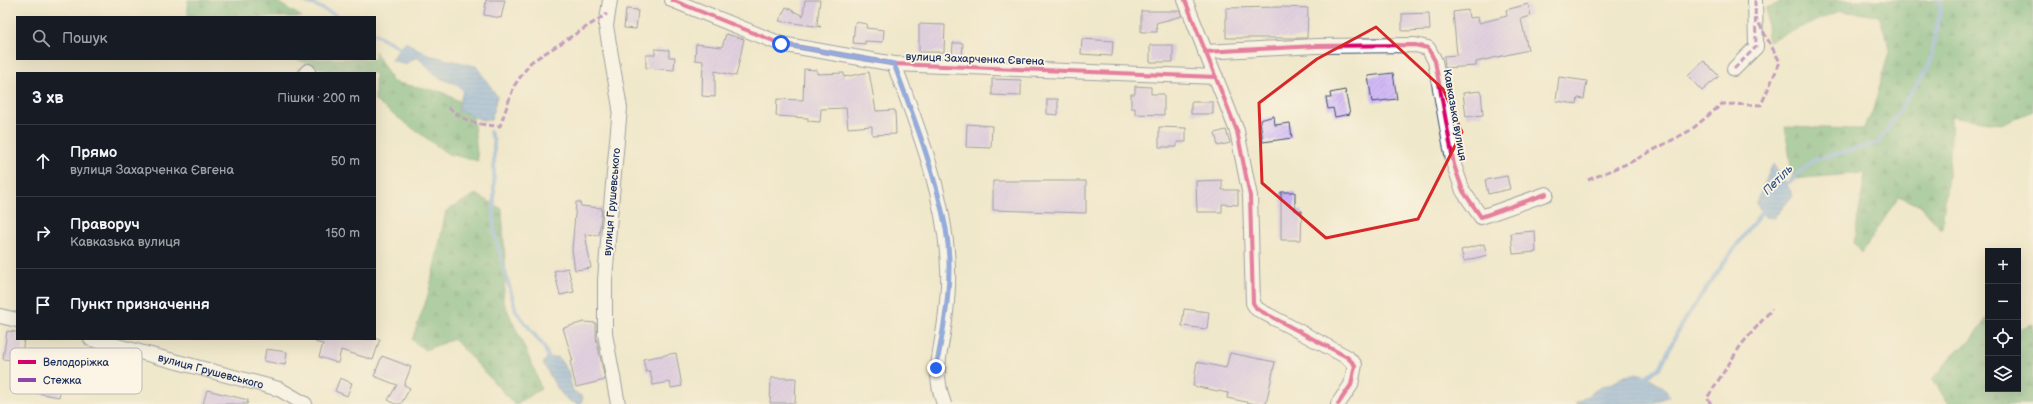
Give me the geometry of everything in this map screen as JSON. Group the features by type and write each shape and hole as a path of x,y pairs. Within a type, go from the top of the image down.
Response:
{"street":[{"name":"вулиця Грушевського","path":"610,0 606,26 620,108 605,280 605,334 618,404"},
{"name":"вулиця Захарченка Євгена","path":"672,0 781,44 894,64 1216,77"},
{"path":"1184,0 1237,131 1250,196 1253,303 1257,309 1347,356 1355,365 1351,384 1338,404"},
{"path":"1734,69 1756,47 1754,0"},
{"name":"Кавказька вулиця","path":"1205,52 1316,46 1415,45 1428,48 1436,61 1454,165 1463,191 1482,217 1546,194"},
{"path":"894,64 919,130 946,230 948,271 946,313 936,368 944,404"},
{"path":"0,316 16,320"},
{"name":"вулиця Грушевського","path":"95,340 124,348"},
{"name":"вулиця Грушевського","path":"142,353 279,390 305,404"}],"highlighted area":[{"path":"1376,27 1443,89 1462,132 1418,219 1326,238 1262,183 1259,103 1317,59"}],"green space":[{"path":"188,0 274,0 300,16 188,16"},
{"path":"1787,0 2033,0 2033,111 2001,124 1951,116 1950,159 1942,230 1920,206 1899,196 1862,253 1854,243 1865,173 1793,179 1785,127 1863,129 1872,113 1890,48 1879,16 1840,11 1768,41 1766,8"},
{"path":"376,53 393,82 442,92 472,108 478,161 448,154 376,102 376,72 331,72 298,60 376,60"},
{"path":"476,194 502,209 506,274 503,300 535,371 541,389 516,404 514,404 454,339 425,350 412,340 428,295 446,211"},
{"path":"1985,320 1985,392 2021,392 2021,328 2033,324 2033,404 1949,404 1932,379 1953,355 1973,338"}],"water":[{"path":"297,0 316,0 313,6"},
{"path":"405,42 432,56 476,66 497,96 491,120 482,120 458,110 464,87 439,78 417,57 405,64 391,60"},
{"path":"1773,164 1793,195 1774,218 1765,217 1756,202"},
{"path":"558,357 568,371 573,391 583,397 581,404 568,400 563,395 543,363 547,358"},
{"path":"1637,373 1656,382 1664,388 1669,396 1651,404 1575,404 1599,388 1615,382 1622,377"}],"building":[{"path":"486,0 505,0 501,18 484,15"},
{"path":"805,0 820,0 817,24 821,27 779,21 786,7 803,16"},
{"path":"1528,4 1531,16 1521,19 1528,50 1476,62 1476,66 1445,68 1444,56 1457,55 1453,12 1468,10 1469,18 1478,17 1479,23 1507,16 1506,10"},
{"path":"1226,8 1308,8 1307,38 1226,38"},
{"path":"626,9 638,10 636,29 624,28"},
{"path":"1141,11 1180,11 1182,16 1156,23 1157,32 1141,32"},
{"path":"1429,13 1430,30 1402,31 1402,14"},
{"path":"855,22 867,24 866,28 884,30 883,42 865,41 865,44 853,43"},
{"path":"919,24 945,25 944,52 919,52"},
{"path":"726,34 744,39 736,76 715,71 715,97 702,96 703,61 695,60 696,44 722,47"},
{"path":"1082,39 1113,41 1112,56 1081,54"},
{"path":"953,43 963,43 962,58 952,58"},
{"path":"1150,45 1173,45 1173,62 1150,62"},
{"path":"655,49 669,50 669,57 675,57 674,70 646,68 646,55 655,55"},
{"path":"1704,61 1719,76 1702,91 1688,76"},
{"path":"804,69 817,70 817,74 844,73 844,77 869,72 876,111 895,110 896,134 872,135 872,126 848,128 846,108 821,109 820,122 808,121 808,118 776,116 777,99 803,100"},
{"path":"1393,73 1397,99 1372,102 1368,76"},
{"path":"1559,77 1587,81 1584,99 1578,98 1577,104 1556,101"},
{"path":"992,79 1021,80 1021,96 992,95"},
{"path":"1135,86 1151,87 1151,94 1164,94 1164,115 1135,114 1135,108 1131,108 1131,94 1135,94"},
{"path":"1345,90 1350,114 1335,117 1333,108 1328,109 1326,98 1331,98 1330,93"},
{"path":"1481,91 1483,115 1466,117 1463,93"},
{"path":"1047,99 1058,99 1058,115 1047,114"},
{"path":"1191,102 1213,102 1213,114 1191,114"},
{"path":"1274,116 1275,125 1290,123 1292,138 1263,142 1260,120"},
{"path":"967,124 992,126 991,148 966,147"},
{"path":"1159,127 1186,128 1186,142 1177,142 1177,147 1159,147"},
{"path":"1226,130 1230,143 1218,146 1215,133"},
{"path":"1507,176 1510,189 1488,194 1485,180"},
{"path":"1222,180 1222,190 1238,190 1238,205 1222,204 1222,212 1197,212 1196,181"},
{"path":"993,181 1086,181 1086,213 993,210"},
{"path":"1281,192 1295,192 1295,211 1302,211 1301,240 1281,240"},
{"path":"576,202 580,202 581,206 602,208 599,235 585,234 591,268 575,270 572,250"},
{"path":"1535,231 1536,252 1513,254 1511,233"},
{"path":"1484,244 1487,255 1464,261 1461,250"},
{"path":"568,268 574,292 560,295 554,271"},
{"path":"1184,309 1209,312 1207,329 1182,326"},
{"path":"584,322 596,323 596,337 605,380 576,387 570,361 573,361 563,328"},
{"path":"7,331 16,332 16,340 24,340 23,348 10,348 10,360 3,359"},
{"path":"380,339 373,360 341,350 338,363 319,357 323,344 315,342 315,340"},
{"path":"266,349 287,352 285,365 264,361"},
{"path":"676,353 682,386 671,388 670,382 653,385 650,371 646,372 643,359"},
{"path":"1230,353 1275,362 1266,404 1256,404 1227,398 1228,393 1193,386 1197,362 1226,368"},
{"path":"382,356 411,367 404,385 410,388 401,404 395,404 388,400 397,385 374,376"},
{"path":"340,378 352,383 347,396 335,391"},
{"path":"771,378 796,378 795,403 770,403"},
{"path":"207,390 248,400 247,404 203,404"},
{"path":"42,394 60,394 59,397"}],"waterway":[{"path":"304,0 338,16"},
{"name":"Петіль","path":"1782,188 1814,160 1878,143 1929,66 1941,5 1937,0"},
{"path":"376,35 404,50"},
{"path":"456,83 468,92"},
{"path":"490,132 494,141 494,232 516,311 544,347 550,361"},
{"name":"Петіль","path":"1643,378 1660,368 1681,325 1728,257 1764,209"}],"marked path":[{"path":"1734,69 1756,47 1755,0"},
{"path":"448,107 460,116 472,122 500,126 514,86 531,62 607,14"},
{"path":"1588,180 1631,162 1691,130 1722,104 1761,105 1780,62 1756,18"},
{"path":"1711,404 1707,398 1741,345 1772,309"}],"cycle path":[{"path":"672,0 781,44 894,64 1216,77"},
{"path":"1185,0 1237,131 1250,196 1253,303 1257,309 1347,357 1355,365 1351,385 1338,404"},
{"path":"1205,52 1316,46 1415,45 1428,48 1435,61 1454,165 1463,191 1481,217 1546,194"}],"route":[{"path":"781,44 894,64 919,130 937,192 946,230 948,271 945,320 936,368"}]}
